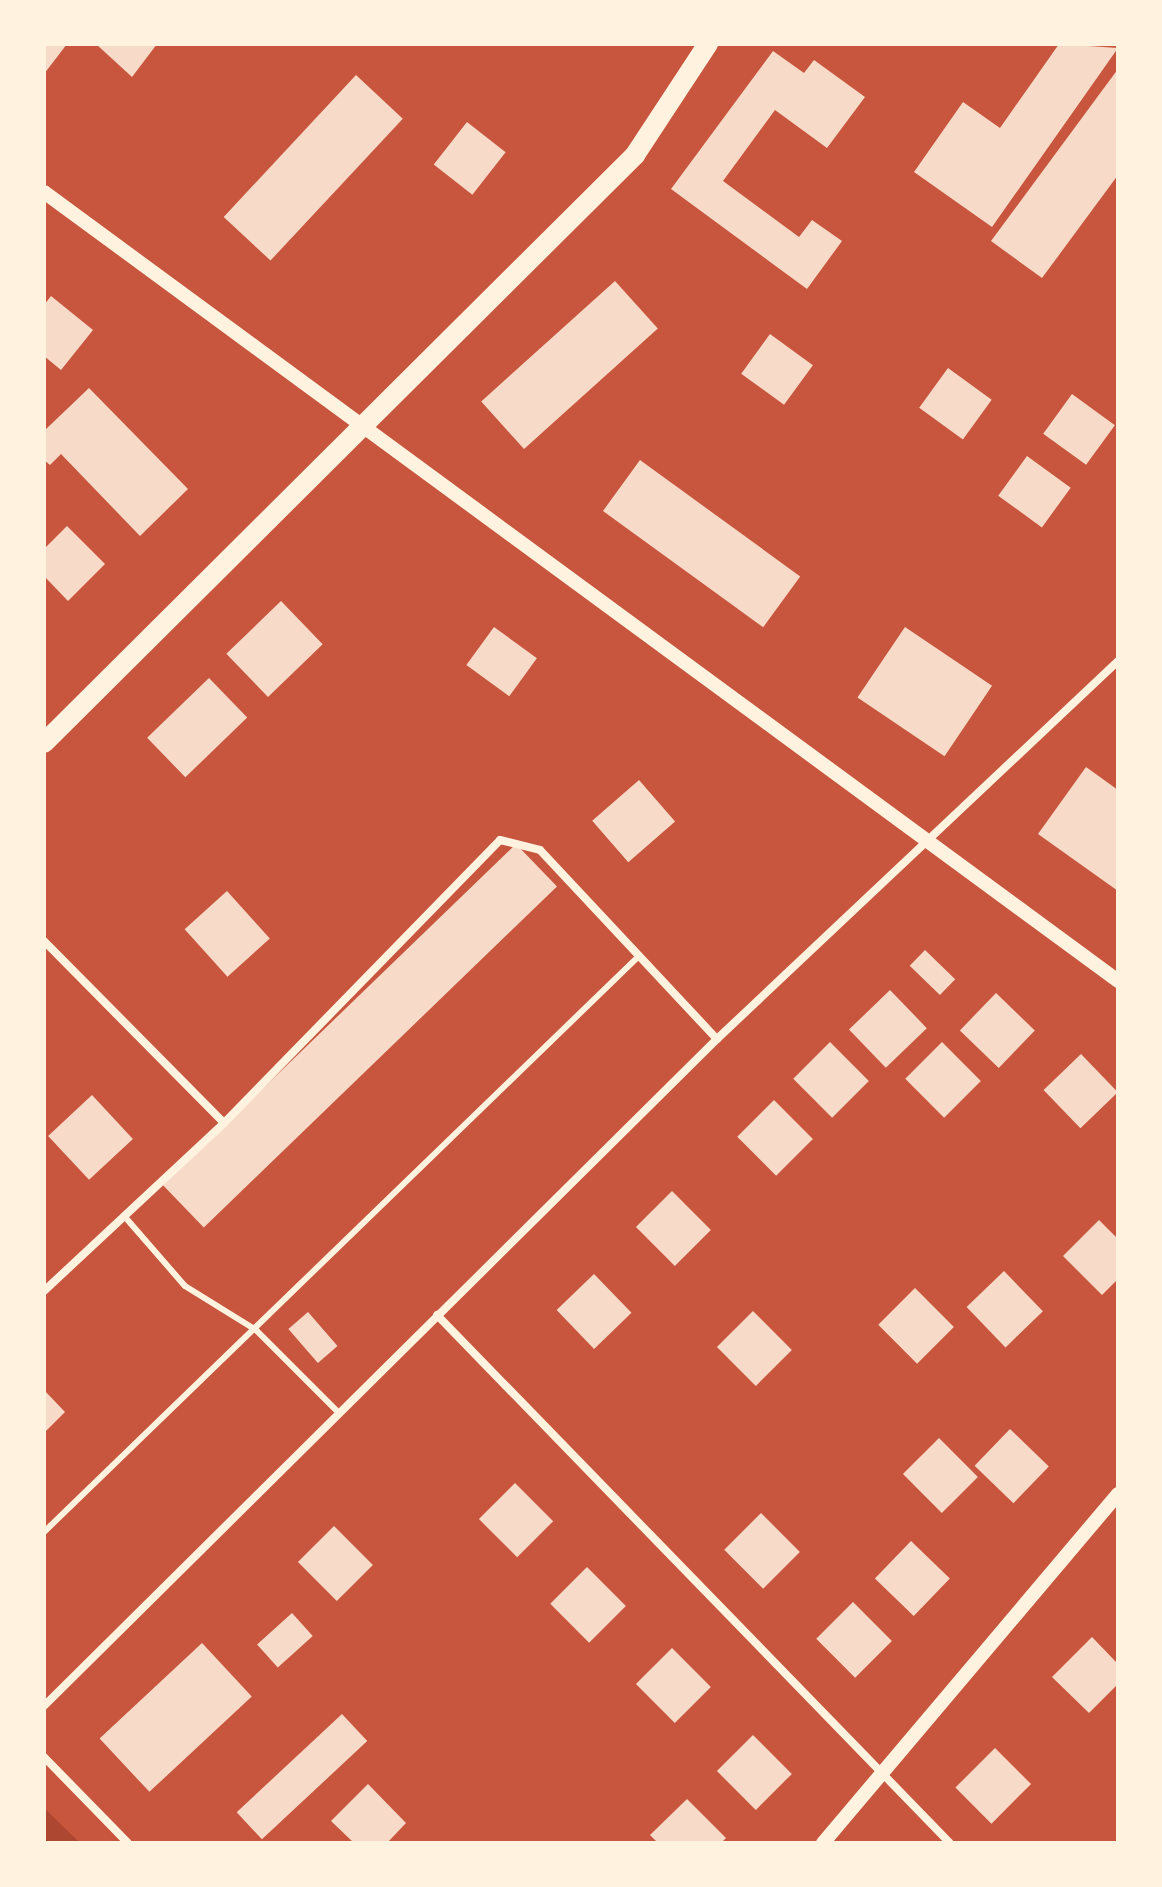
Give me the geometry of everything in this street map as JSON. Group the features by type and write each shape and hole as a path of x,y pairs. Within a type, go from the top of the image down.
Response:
{"main road":[{"path":"44,743 366,428 635,155 708,44"}],"street":[{"path":"44,192 928,846 1118,981"},
{"path":"44,1706 337,1411 717,1039 928,846 1118,661"},
{"path":"44,1291 224,1123 500,840 540,850 637,958 717,1039"},
{"path":"44,941 224,1123"},
{"path":"437,1315 950,1843"},
{"path":"823,1843 885,1774 1118,1494"},
{"path":"44,1757 128,1843"}],"lane":[{"path":"44,1532 637,958"},
{"path":"125,1217 185,1286 256,1330 337,1411"}],"shaded area":[{"path":"44,1808 80,1843 44,1843"}],"building":[{"path":"44,44 67,44 44,74"},
{"path":"96,44 157,44 132,77"},
{"path":"1059,44 1118,48 992,227 914,172 963,102 1000,128"},
{"path":"773,51 804,73 814,60 865,97 827,148 775,110 723,181 799,237 812,220 842,241 807,289 671,189"},
{"path":"1118,69 1118,175 1042,278 991,241"},
{"path":"356,75 403,119 270,261 224,217"},
{"path":"467,122 506,152 472,195 434,165"},
{"path":"615,281 658,329 524,449 481,401"},
{"path":"51,296 93,330 61,370 44,356 44,305"},
{"path":"770,334 813,365 784,405 741,374"},
{"path":"948,368 992,400 963,439 919,408"},
{"path":"89,388 188,489 140,536 61,454 50,465 44,460 44,431"},
{"path":"1072,394 1115,425 1086,465 1043,434"},
{"path":"1027,456 1071,488 1042,527 998,496"},
{"path":"640,460 800,576 763,627 603,511"},
{"path":"67,526 105,564 68,601 44,576 44,549"},
{"path":"281,601 323,644 268,697 226,654"},
{"path":"494,627 537,658 509,696 466,665"},
{"path":"905,627 992,686 945,756 857,697"},
{"path":"209,678 247,718 185,777 147,738"},
{"path":"1086,767 1118,790 1118,891 1038,834"},
{"path":"639,780 675,822 628,862 592,821"},
{"path":"516,844 557,886 204,1228 163,1185"},
{"path":"227,891 270,939 227,977 185,929"},
{"path":"925,950 955,979 940,995 910,966"},
{"path":"890,990 927,1028 886,1068 849,1030"},
{"path":"996,993 1035,1031 999,1068 960,1030"},
{"path":"830,1042 869,1081 832,1118 793,1079"},
{"path":"942,1042 981,1081 944,1118 905,1079"},
{"path":"1081,1054 1118,1092 1080,1128 1044,1090"},
{"path":"92,1095 133,1139 89,1180 48,1136"},
{"path":"774,1100 813,1139 776,1176 737,1137"},
{"path":"672,1191 711,1230 675,1266 636,1227"},
{"path":"1099,1220 1118,1239 1118,1279 1102,1295 1063,1256"},
{"path":"1004,1271 1043,1311 1005,1347 967,1307"},
{"path":"594,1274 632,1313 594,1349 557,1310"},
{"path":"915,1288 954,1327 917,1364 878,1325"},
{"path":"753,1311 792,1350 756,1386 717,1347"},
{"path":"308,1312 338,1346 318,1363 288,1329"},
{"path":"44,1390 65,1412 44,1433"},
{"path":"1010,1429 1049,1467 1013,1503 975,1466"},
{"path":"939,1438 978,1477 942,1513 903,1474"},
{"path":"515,1483 553,1521 517,1557 479,1519"},
{"path":"761,1513 800,1552 763,1589 724,1550"},
{"path":"334,1526 373,1565 337,1601 298,1562"},
{"path":"911,1541 950,1579 914,1616 875,1578"},
{"path":"587,1567 626,1606 589,1643 550,1604"},
{"path":"853,1602 892,1641 855,1678 816,1639"},
{"path":"292,1613 313,1636 278,1667 257,1644"},
{"path":"1092,1637 1118,1664 1118,1684 1089,1713 1052,1677"},
{"path":"202,1643 252,1696 149,1792 100,1738"},
{"path":"672,1648 711,1687 675,1723 636,1684"},
{"path":"342,1714 367,1741 262,1839 237,1812"},
{"path":"753,1735 792,1774 756,1810 717,1771"},
{"path":"995,1748 1031,1784 991,1824 955,1788"},
{"path":"368,1784 406,1823 387,1843 354,1843 331,1821"},
{"path":"687,1799 726,1838 721,1843 658,1843 650,1835"}]}
